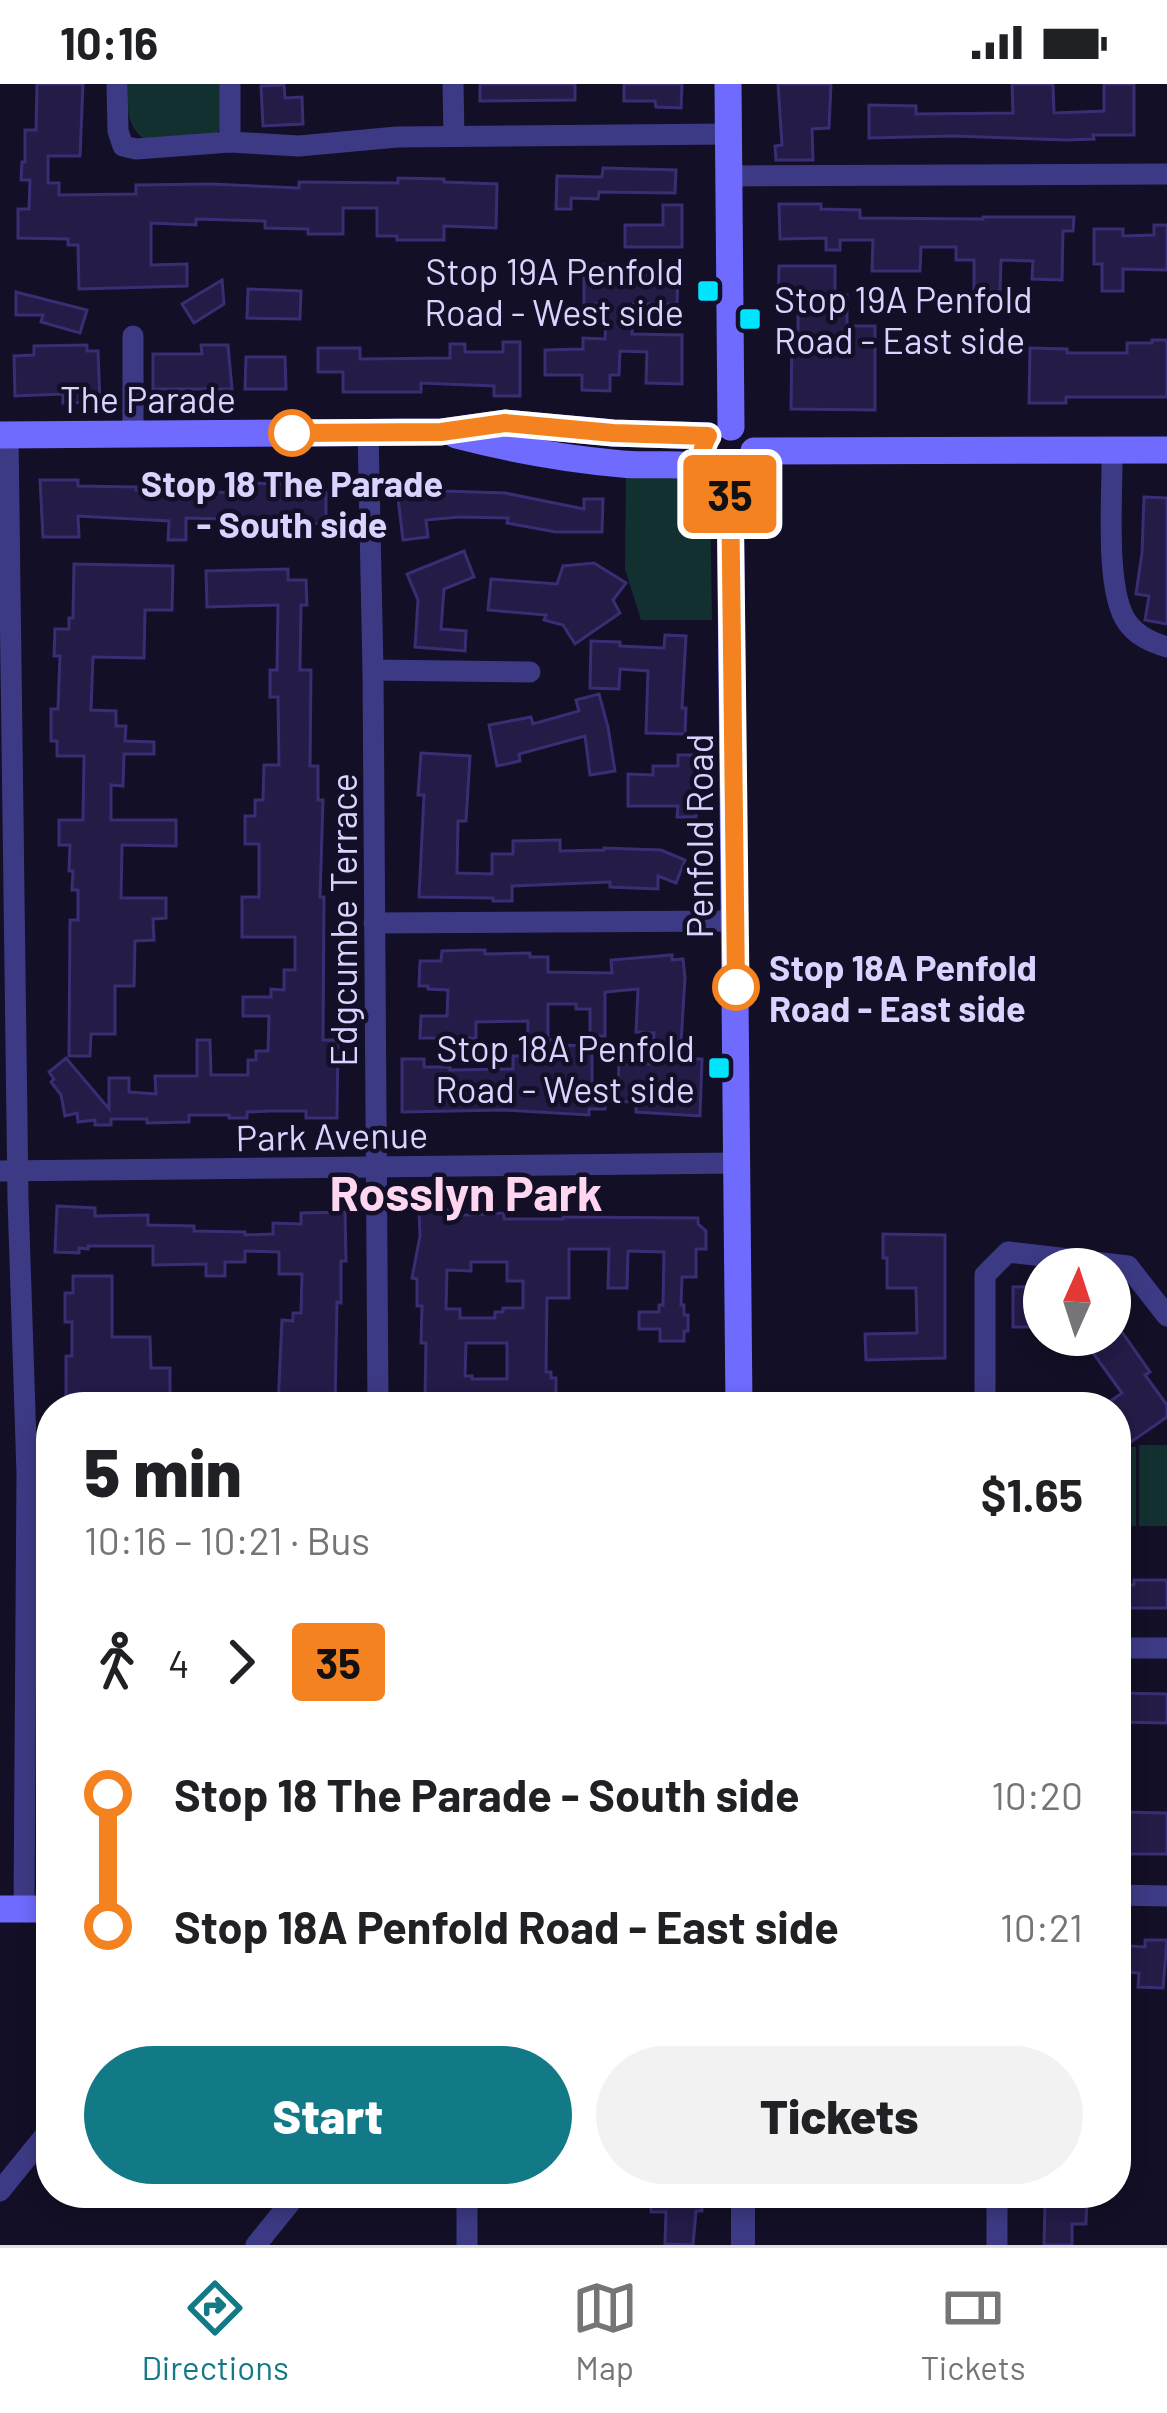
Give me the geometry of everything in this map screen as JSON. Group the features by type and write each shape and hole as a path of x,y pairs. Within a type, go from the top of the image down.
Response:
{"main road":[{"path":"720,432 747,435 754,451 745,474 717,475 701,452 720,432 730,176 728,84"},
{"name":"The Parade","path":"4,435 441,432 505,423 613,433 720,432"},
{"name":"The Parade","path":"441,432 504,447 625,464 688,464 717,475"},
{"path":"754,451 1167,450"},
{"name":"Penfold Road","path":"717,475 735,921 739,1392"}],"street":[{"path":"117,84 118,130 123,146 136,149 230,142 299,146 397,137 729,134"},
{"path":"230,84 230,142"},
{"path":"453,84 454,136"},
{"path":"730,176 1167,174"},
{"path":"133,336 134,435"},
{"name":"Edgcumbe Terrace","path":"368,432 378,1392"},
{"path":"4,435 9,1171 27,1474 25,1909"},
{"path":"1112,450 1118,605 1142,637 1167,647"},
{"path":"374,670 530,672"},
{"path":"374,923 735,921"},
{"name":"Park Avenue","path":"9,1171 737,1163"},
{"path":"985,1392 985,1275 1008,1252 1128,1266 1167,1316"},
{"path":"27,1474 36,1474"},
{"path":"1131,1648 1167,1648"},
{"path":"1131,1895 1167,1896"},
{"path":"0,2191 36,2147"},
{"path":"256,2245 286,2208"},
{"path":"467,2208 467,2245"},
{"path":"743,2208 743,2245"},
{"path":"997,2208 997,2245"}],"green space":[{"path":"128,84 224,84 224,124 217,133 144,139 131,121"},
{"path":"626,478 698,478 710,490 712,620 641,620 625,569"},
{"path":"1139,1445 1167,1445 1167,1526 1139,1526"},
{"path":"1131,1447 1136,1447 1136,1526 1131,1526"}],"building":[{"path":"37,84 83,84 80,156 48,156 48,183 59,183 59,195 136,194 136,185 299,188 299,182 444,179 497,184 496,228 444,226 444,240 397,240 397,236 377,236 377,208 343,208 343,234 265,228 265,221 151,223 151,265 187,264 187,286 79,289 78,245 68,245 68,239 18,238 18,209 29,209 30,180 21,180 22,162 25,130 36,130"},
{"path":"480,84 575,84 575,100 480,101"},
{"path":"624,84 682,84 681,108 656,107 655,101 624,101"},
{"path":"778,84 831,84 829,128 812,129 813,160 776,160 775,146 782,145"},
{"path":"1012,84 1053,84 1054,113 1104,111 1104,84 1134,84 1134,135 1066,140 869,138 869,105 916,106 916,114 1013,113"},
{"path":"284,85 285,98 302,97 303,124 263,126 261,86"},
{"path":"603,168 676,170 675,193 599,192 598,199 571,198 571,209 556,209 557,176 602,177"},
{"path":"779,204 860,210 860,218 1074,217 1073,231 1063,231 1062,280 1032,279 1033,261 1001,260 1000,291 974,291 974,260 956,260 956,247 921,247 920,271 872,271 873,240 840,240 840,250 826,250 826,238 780,239"},
{"path":"663,205 682,205 682,247 625,247 625,225 663,225"},
{"path":"1154,225 1167,225 1167,270 1123,269 1123,291 1102,291 1102,264 1094,264 1094,229 1123,229 1123,236 1154,235"},
{"path":"584,265 607,265 607,275 678,275 677,304 633,304 632,334 682,335 682,384 646,383 647,352 620,351 619,375 610,375 610,391 582,390 582,375 545,375 545,350 583,349 583,338 605,339 607,304 584,304"},
{"path":"779,266 835,266 835,295 847,295 847,326 875,326 875,410 791,409 792,335 798,330 798,308 778,308"},
{"path":"222,280 224,304 194,323 182,304"},
{"path":"248,289 301,291 300,319 247,318"},
{"path":"16,292 87,310 80,333 41,322 43,315 16,315"},
{"path":"1167,340 1167,397 1066,397 1066,403 1029,403 1030,348 1127,353 1127,343"},
{"path":"503,342 520,342 520,396 494,396 494,386 421,383 421,392 343,392 343,372 318,372 318,348 360,348 360,359 450,358 450,344 465,344 465,352 503,352"},
{"path":"87,345 87,351 98,351 100,402 63,403 63,394 15,396 14,356 34,355 34,346"},
{"path":"201,345 228,345 232,389 153,389 153,354 202,354"},
{"path":"246,357 285,357 286,389 245,389"},
{"path":"40,480 78,480 78,486 136,490 243,493 243,483 283,484 283,493 326,493 326,524 239,521 239,532 225,532 225,519 186,518 186,540 168,540 169,521 78,516 79,537 43,537"},
{"path":"443,485 444,491 505,493 584,509 584,499 603,499 602,532 556,532 507,523 508,518 459,517 426,520 428,537 403,540 397,490"},
{"path":"1144,497 1167,498 1167,624 1145,620 1149,596 1136,594"},
{"path":"464,551 474,577 444,589 441,629 466,631 465,651 415,647 418,600 407,574"},
{"path":"594,563 626,583 613,600 620,613 575,644 563,625 544,620 546,615 488,610 491,579 557,584 563,566"},
{"path":"74,564 173,566 172,610 145,610 144,658 93,657 91,710 116,711 116,726 126,726 125,741 154,742 154,754 124,754 123,786 111,785 111,820 176,820 176,846 122,845 121,898 166,898 166,918 153,919 154,940 135,941 134,986 115,986 115,1034 91,1034 90,1056 69,1056 70,920 78,920 78,890 72,890 70,845 59,845 59,820 83,820 84,756 57,756 57,741 51,741 60,656 54,656 55,629 69,629 69,618 73,618"},
{"path":"288,569 288,580 306,580 300,670 311,670 310,766 318,766 318,800 323,800 323,1040 338,1040 337,1118 306,1118 306,1111 271,1111 247,1112 247,1118 189,1115 189,1122 78,1122 77,1113 65,1116 49,1072 66,1058 109,1109 109,1078 129,1078 129,1092 156,1094 155,1076 197,1076 197,1040 210,1040 211,1075 248,1075 248,1060 256,1060 256,1051 268,1051 269,1016 243,1016 243,997 271,997 271,989 284,990 284,970 295,970 295,937 242,937 242,897 259,897 259,844 245,844 245,816 255,816 255,800 263,800 264,765 279,765 278,697 270,697 270,670 277,670 278,605 207,607 206,571"},
{"path":"665,635 686,636 685,734 646,733 648,671 620,669 619,689 590,688 591,641 664,648"},
{"path":"599,694 615,771 590,775 585,736 519,754 520,761 497,766 489,725 531,717 533,724 579,711 576,700"},
{"path":"421,753 470,756 466,821 458,821 457,873 492,874 492,854 513,854 513,841 560,840 560,851 661,850 685,860 676,883 658,876 658,889 610,887 610,882 512,886 512,901 419,897"},
{"path":"678,755 697,755 696,817 677,817 678,806 628,806 628,774 653,775 653,766 678,766"},
{"path":"442,951 530,953 530,957 548,957 548,972 612,973 611,960 672,955 672,960 683,959 680,1059 702,1059 700,1116 636,1112 636,1102 605,1101 605,1109 589,1109 589,1115 504,1110 402,1112 402,1059 424,1059 424,1067 450,1070 513,1069 513,1056 527,1056 528,1021 476,1022 476,1038 420,1038 421,1016 447,1016 448,990 419,986 420,961 441,961","holes":["638,989 636,1032 654,1033 653,1064 619,1063 618,1085 592,1085 592,1046 553,1045 548,1040 548,1004 590,1009 590,1036 605,1036 605,992"]},
{"path":"57,1206 95,1208 95,1216 148,1215 148,1225 194,1226 194,1231 245,1235 273,1234 273,1223 301,1224 301,1213 345,1212 346,1261 341,1261 341,1303 337,1302 335,1392 279,1392 282,1320 293,1321 293,1313 301,1313 302,1274 279,1274 279,1252 245,1251 245,1262 225,1262 225,1276 206,1276 206,1264 153,1265 153,1246 88,1246 79,1248 79,1253 55,1252"},
{"path":"448,1210 448,1216 504,1213 504,1219 698,1218 706,1231 706,1249 696,1249 696,1277 682,1277 681,1305 688,1315 684,1341 660,1341 660,1329 639,1329 639,1312 659,1312 663,1305 664,1252 628,1251 627,1288 608,1288 609,1249 569,1249 569,1298 547,1298 546,1372 556,1378 556,1392 425,1392 422,1306 417,1306 417,1279 412,1278 419,1211","holes":["471,1262 507,1262 507,1281 523,1281 523,1308 503,1308 495,1312 495,1318 460,1318 460,1309 446,1309 447,1270 471,1271","466,1343 507,1343 507,1379 465,1376"]},
{"path":"883,1234 945,1235 945,1358 866,1360 865,1334 917,1333 916,1288 887,1288"},
{"path":"73,1276 112,1276 112,1337 150,1337 151,1368 170,1368 170,1392 66,1392 72,1322 65,1322 65,1293 73,1293"},
{"path":"1013,1287 1023,1287 1023,1327 1013,1327"},
{"path":"1131,1345 1167,1405 1167,1417 1131,1442 1131,1392 1121,1392 1095,1356 1131,1356"},
{"path":"1134,1580 1167,1580 1167,1608 1131,1608"},
{"path":"1131,1693 1167,1694 1167,1723 1131,1722"},
{"path":"1131,1812 1167,1813 1167,1854 1131,1854"},
{"path":"1145,1940 1167,1940 1163,1988 1138,1987 1139,1973 1131,1972 1131,1946 1145,1947"},
{"path":"651,2208 702,2208 696,2211 693,2245 665,2244 666,2212 651,2212"},
{"path":"1045,2208 1087,2208 1086,2224 1072,2224 1072,2245 1044,2245"}],"bus line":[{"name":"35","path":"292,433 441,432 505,423 708,436 701,452 705,469 730,481 736,987"}],"place":[{"name":"Stop 19A Penfold Road - West side","path":"708,291"},
{"name":"Stop 19A Penfold Road - East side","path":"750,319"},
{"name":"Stop 18 The Parade - South side","path":"292,433"},
{"name":"Stop 18A Penfold Road - East side","path":"736,987"},
{"name":"Stop 18A Penfold Road - West side","path":"719,1068"}],"district":[{"name":"Rosslyn Park","path":"466,1192"}]}
